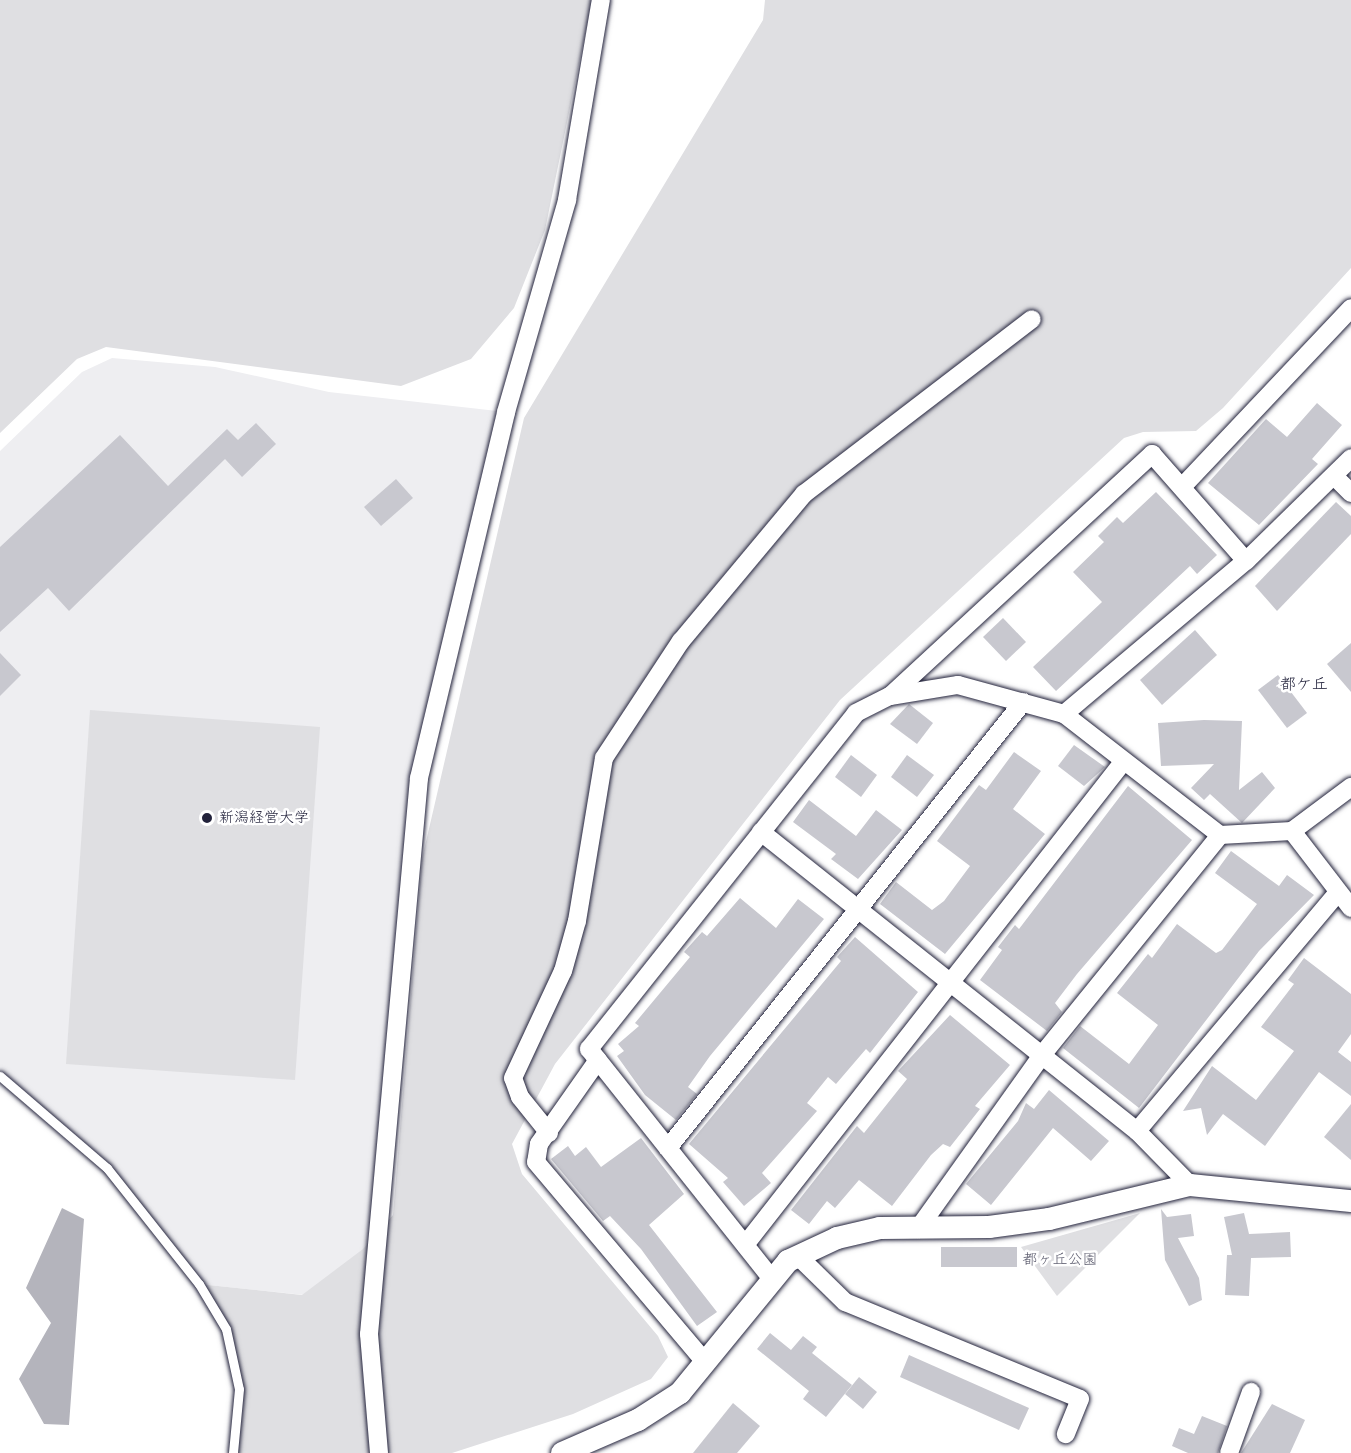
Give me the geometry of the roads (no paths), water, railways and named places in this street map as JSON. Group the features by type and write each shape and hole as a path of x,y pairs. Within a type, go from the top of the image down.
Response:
{"street":[{"path":"379,1453 369,1334 419,778 503,423 567,200 602,0"},
{"path":"1182,487 1351,308"},
{"path":"549,1133 520,1097 513,1077 563,971 577,921 604,758 681,641 804,494 1032,319"},
{"path":"772,1279 589,1048 856,713 890,696 1152,454 1246,561"},
{"path":"1064,714 1246,561 1351,458"},
{"path":"1334,476 1351,493"},
{"path":"890,696 958,685 1064,714 1220,835 1292,831 1351,787"},
{"path":"668,1148 860,911 1023,702"},
{"path":"745,1245 1123,762"},
{"path":"1292,831 1351,908"},
{"path":"761,832 1137,1131 1190,1185"},
{"path":"918,1229 1042,1055 1220,835"},
{"path":"1137,1131 1338,892"},
{"path":"598,1060 549,1133 539,1144 536,1162 706,1363"},
{"path":"562,1453 638,1420 680,1393 772,1279 798,1256 859,1233 1049,1219 1190,1185 1351,1201"},
{"path":"798,1256 845,1302 1080,1399 1066,1434"},
{"path":"1229,1453 1251,1392"}],"lane":[{"path":"0,1076 107,1168 199,1284 226,1329 239,1389 233,1453"}],"place":[{"name":"新潟経営大学","path":"207,818"}],"district":[{"name":"都ケ丘","path":"1304,684"}],"park label":[{"name":"都ヶ丘公園","path":"1060,1260"}]}
